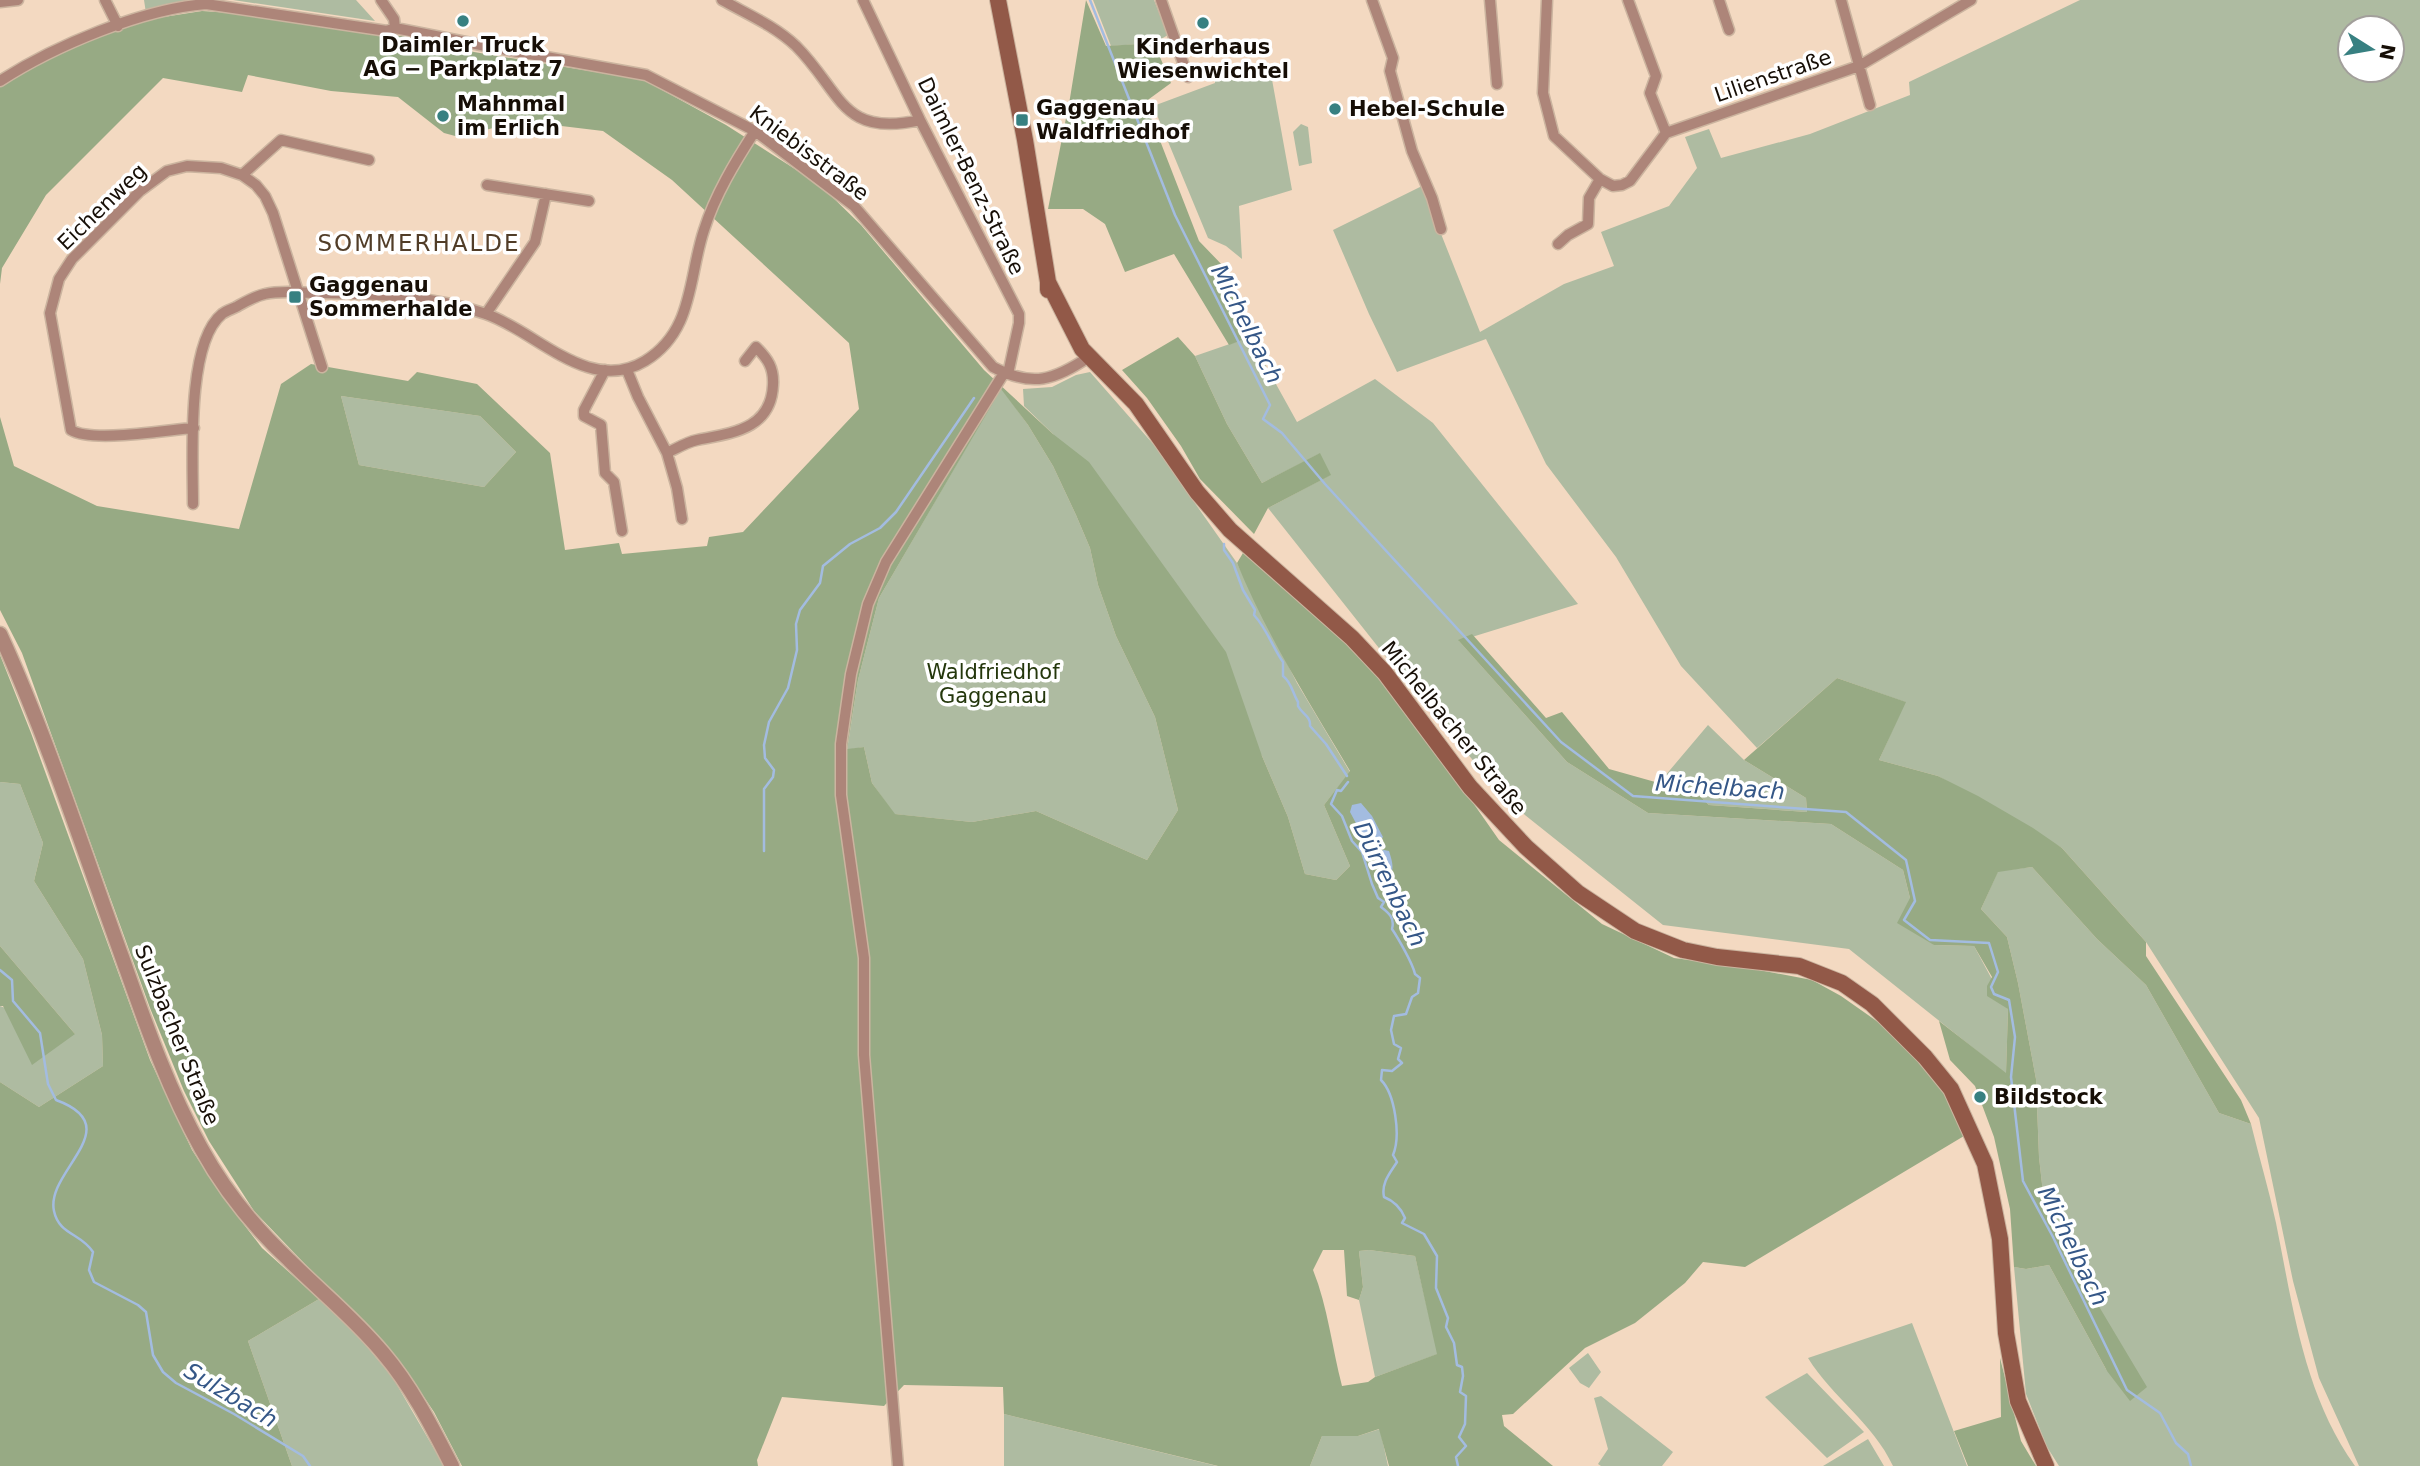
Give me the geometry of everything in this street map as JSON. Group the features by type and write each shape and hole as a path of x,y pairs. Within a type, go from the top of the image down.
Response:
{"main road":[{"name":"Michelbacher Straße","path":"998,0 1026,140 1048,282 1047,300 1071,343 1086,353 1136,404 1198,492 1230,530 1352,638 1385,673 1470,787 1526,847 1578,893 1636,931 1683,950 1717,957 1799,966 1842,983 1872,1004 1925,1057 1951,1089 1985,1164 2000,1239 2006,1333 2018,1401 2046,1466"}],"street":[{"path":"0,2 18,0"},
{"path":"105,0 118,26"},
{"path":"381,0 394,19 395,28"},
{"path":"722,0 764,22 793,44 859,118 866,122 891,125 920,120"},
{"name":"Daimler-Benz-Straße","path":"863,0 920,120 1019,314 1006,373 886,562 868,604 852,674 841,744 841,795 864,958 864,1055 898,1466"},
{"path":"1161,0 1188,77"},
{"path":"1372,0 1393,58 1390,71 1412,151 1432,198 1441,229"},
{"path":"1490,0 1497,84"},
{"path":"1547,0 1542,93 1555,136 1600,179 1613,186 1630,181 1666,133 1650,93 1656,76 1628,0"},
{"path":"1719,0 1729,30"},
{"path":"1841,0 1870,105"},
{"name":"Lilienstraße","path":"1666,133 1858,66 1971,0"},
{"name":"Kniebisstraße","path":"0,80 86,37 135,18 177,6 206,4 387,31 395,28 646,75 755,131 854,206 983,358 993,368 1006,373"},
{"path":"193,504 197,375 203,343 221,314 265,294 299,292 397,296 486,314 570,360 592,369 627,370 646,360 666,343 684,317 704,228 724,185 755,131"},
{"path":"322,367 265,197 256,185 242,175 281,140 369,160"},
{"name":"Eichenweg","path":"194,428 98,436 81,435 71,430 50,313 59,279 72,259 140,191 167,172 187,166 221,168 242,175"},
{"path":"1558,244 1567,235 1588,224 1589,198 1600,179"},
{"path":"487,185 589,201"},
{"path":"486,314 535,242 546,194"},
{"path":"667,453 695,440 741,431 759,419 772,392 772,368 756,347 745,361"},
{"path":"1006,373 1027,379 1046,379 1059,375 1086,353"},
{"path":"605,370 584,410 584,416 601,425 605,473 614,482 622,531"},
{"path":"627,370 648,419 667,453 682,519"},
{"name":"Sulzbacher Straße","path":"0,634 48,750 150,1037 174,1095 201,1149 227,1190 254,1225 350,1317 384,1354 410,1390 452,1466"}],"green space":[{"path":"144,0 192,0 146,13"},
{"path":"233,0 356,0 375,21"},
{"path":"1086,0 1106,46 1154,43 1171,83 1145,102 1199,241 1226,269 1250,337 1229,345 1174,254 1125,272 1105,224 1083,209 1048,209"},
{"path":"1093,0 1154,0 1168,35 1154,43 1111,46"},
{"path":"2080,0 2420,0 2420,1466 2359,1466 2319,1378 2293,1281 2259,1118 2146,942 2062,848 1938,776 1879,760 1905,702 1837,678 1757,748 1681,666 1616,557 1546,464 1486,339 1397,372 1333,230 1422,186 1480,332 1564,284 1614,266 1601,232 1669,206 1697,168 1685,137 1709,129 1721,158 1810,134 1910,95 1909,82"},
{"path":"202,11 264,15 369,33 421,38 474,52 644,80 726,125 820,185 861,225 984,370 1053,434 1089,462 1226,652 1262,756 1288,817 1305,874 1336,880 1350,866 1324,805 1350,771 1262,617 1237,563 1243,553 1361,657 1420,727 1499,840 1602,924 1674,958 1812,980 1841,996 1888,1029 1936,1079 1969,1133 1745,1267 1703,1262 1685,1283 1635,1323 1585,1348 1513,1414 1502,1415 1504,1426 1553,1466 1389,1466 1379,1429 1358,1436 1322,1436 1310,1466 1218,1466 1004,1414 1003,1387 904,1385 884,1406 782,1397 757,1460 758,1466 462,1466 434,1412 403,1366 254,1211 209,1141 184,1091 150,1008 22,653 0,610 0,417 14,466 97,506 239,529 281,384 311,364 408,381 417,372 477,384 550,453 565,550 619,543 622,554 707,546 709,537 743,532 859,409 849,343 672,180 603,131 520,121 459,137 444,133 398,97 331,91 248,75 242,92 163,78 46,195 2,268 0,284 0,85 83,41 138,21","holes":["1001,389 1028,425 1053,466 1090,548 1098,585 1116,636 1155,717 1178,810 1147,860 1036,811 972,822 895,814 872,783 864,747 847,749 858,680 879,598","341,396 480,416 516,452 484,487 359,465","1323,1250 1344,1250 1347,1296 1359,1300 1363,1287 1359,1251 1415,1256 1437,1354 1368,1382 1342,1386 1326,1313 1313,1270"]},
{"path":"1269,63 1292,190 1239,206 1242,259 1226,246 1208,238 1157,115 1156,105 1215,83 1215,72"},
{"path":"1301,124 1308,127 1312,163 1299,166 1293,132"},
{"path":"1178,337 1195,356 1227,424 1262,483 1320,453 1331,475 1268,508 1254,534 1200,479 1181,446 1147,398 1122,370"},
{"path":"1250,337 1297,422 1375,379 1433,423 1578,604 1459,641 1567,762 1648,813 1831,824 1903,870 1910,898 1934,945 1974,946 2008,1009 2006,1074 1849,949 1663,925 1510,803 1413,691 1268,508 1330,475 1319,454 1262,483 1227,424 1195,356"},
{"path":"1090,372 1154,445 1237,563 1297,683 1350,772 1324,805 1350,866 1336,880 1305,874 1288,817 1262,756 1053,434 1024,406 1023,389 1052,387 1076,375"},
{"name":"Waldfriedhof Gaggenau","path":"1001,388 1053,466 1076,515 1090,548 1098,585 1116,636 1155,717 1178,810 1147,860 1036,811 972,822 894,814 872,783 864,747 847,750 858,680 879,598"},
{"path":"341,396 480,416 516,452 484,487 359,465"},
{"path":"1472,634 1546,718 1562,712 1609,769 1698,794 1709,805 1807,812 1806,798 1744,760 1837,678 1906,702 1879,760 1938,776 1978,796 2062,848 2146,942 2146,956 2241,1100 2251,1124 2219,1113 2146,985 2097,939 2032,867 1998,872 1981,909 2007,937 2018,983 2036,1079 2044,1202 2076,1268 2147,1387 2130,1401 2107,1371 2049,1265 2026,1269 2014,1267 2010,1209 1994,1137 1975,1086 1950,1060 1939,1021 2006,1073 2008,1009 1987,996 1987,986 1992,977 1974,946 1934,945 1897,923 1910,898 1903,870 1831,824 1648,813 1567,762 1458,640"},
{"path":"0,655 150,1060 192,1150 222,1196 262,1248 319,1299 248,1341 292,1466 0,1466 0,1082 39,1107 103,1066 102,1035 83,959 34,881 43,843 20,784 0,782"},
{"path":"1708,725 1744,760 1806,798 1807,812 1709,805 1698,794 1659,783"},
{"path":"0,782 20,784 43,843 34,881 83,959 102,1035 103,1066 39,1107 0,1082 0,1006 75,1034 0,946"},
{"path":"2032,867 2097,939 2146,985 2219,1113 2251,1124 2273,1211 2295,1318 2312,1380 2338,1439 2355,1466 2059,1466 2047,1447 2026,1394 2014,1267 2026,1269 2049,1265 2107,1371 2076,1268 2044,1202 2036,1079 2007,937 1981,909 1998,871"},
{"path":"0,946 75,1034 32,1065 3,1006 0,1006"},
{"path":"1359,1251 1415,1256 1438,1354 1375,1377 1359,1300 1363,1287"},
{"path":"319,1299 358,1336 393,1378 444,1466 292,1466 248,1341"},
{"path":"1912,1323 1967,1466 1893,1466 1875,1436 1808,1358"},
{"path":"1588,1353 1601,1372 1589,1388 1580,1383 1569,1368"},
{"path":"2000,1358 2021,1441 2036,1466 1968,1466 1954,1431 2001,1417"},
{"path":"1807,1373 1864,1432 1827,1458 1765,1397"},
{"path":"1601,1396 1673,1452 1662,1466 1598,1464 1608,1449 1594,1398"},
{"path":"1004,1414 1217,1466 1004,1466"},
{"path":"1380,1429 1388,1466 1310,1466 1322,1436 1358,1436"},
{"path":"1868,1439 1884,1466 1823,1466"}],"water":[{"path":"1361,803 1372,816 1383,837 1376,844 1366,842 1350,812 1352,805"},
{"path":"1389,851 1392,866 1392,873 1387,879 1373,853"}],"waterway":[{"name":"Michelbach","path":"1090,0 1175,215 1270,405 1263,419 1282,433 1325,484 1561,742 1633,796 1846,812 1906,860 1915,901 1904,920 1930,940 1989,943 1998,972 1991,987 1994,994 2009,1000 2015,1037 2011,1077 2023,1181 2127,1390 2160,1413 2176,1443 2188,1454 2191,1466"},
{"path":"764,851 764,789 773,777 774,770 765,758 764,745 769,722 788,688 797,650 796,624 800,610 820,583 823,566 850,544 880,528 896,512 974,398"},
{"name":"Dürrenbach","path":"1224,544 1224,550 1255,610 1254,615 1283,662 1283,676 1290,685 1298,706 1347,776"},
{"name":"Dürrenbach","path":"1348,782 1341,791 1337,790 1331,804 1342,816 1352,841 1362,852 1378,898 1384,902 1381,907 1391,916 1392,929 1415,974 1420,978 1418,993 1412,997 1406,1014 1394,1016 1391,1030 1394,1044 1401,1048 1398,1059 1402,1063 1392,1071 1382,1070 1381,1080 1390,1095 1395,1116 1393,1155 1397,1162 1387,1178 1383,1192 1384,1197 1401,1211 1405,1218 1402,1223 1424,1234 1437,1256 1436,1288 1448,1318 1446,1327 1454,1343 1457,1365 1462,1367 1460,1392 1466,1396 1465,1424 1459,1437 1466,1446 1456,1457 1458,1466"},
{"name":"Sulzbach","path":"0,970 12,980 13,1001 40,1033 48,1084 56,1100 77,1111 86,1123 86,1136 61,1181 55,1196 54,1211 65,1230 83,1241 93,1252 89,1270 94,1282 146,1312 153,1355 163,1372 176,1383 303,1456 310,1466"}],"place":[{"name":"Daimler Truck AG − Parkplatz 7","path":"463,21"},
{"name":"Kinderhaus Wiesenwichtel","path":"1203,23"},
{"name":"Hebel-Schule","path":"1335,109"},
{"name":"Mahnmal im Erlich","path":"443,116"},
{"name":"Gaggenau Waldfriedhof","path":"1022,120"},
{"name":"Gaggenau Sommerhalde","path":"295,297"},
{"name":"Bildstock","path":"1980,1097"}],"district":[{"name":"SOMMERHALDE","path":"419,243"}]}
